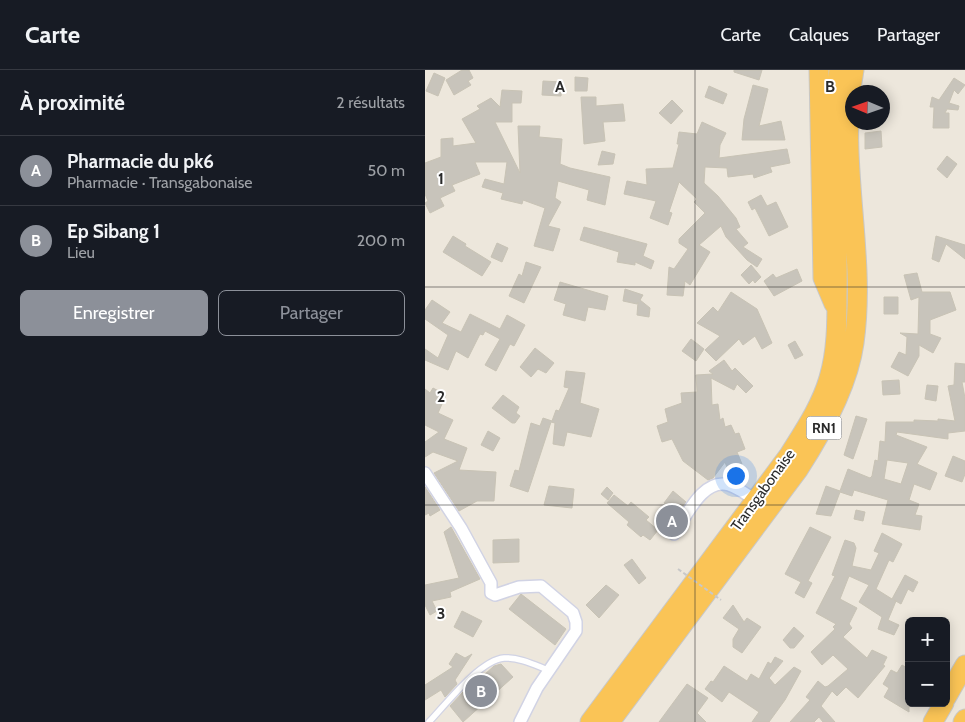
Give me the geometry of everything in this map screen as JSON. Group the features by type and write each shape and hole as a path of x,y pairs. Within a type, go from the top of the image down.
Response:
{"highway":[{"path":"819,70 823,278 837,311"},
{"name":"Transgabonaise","path":"590,722 789,455 814,415 829,379 835,350 837,311 835,120 839,70"},
{"name":"Transgabonaise","path":"610,722 773,507 816,442 839,394 854,344 858,307 850,123 854,70"},
{"path":"950,691 965,665"},
{"path":"933,722 942,707"}],"street":[{"path":"425,473 461,528 491,584 491,592 495,595 519,587 541,586 573,613 576,631 549,670 520,722"},
{"path":"673,534 704,490 712,485 729,485 756,501"}],"lane":[{"path":"429,722 489,663 503,658 516,659 549,670"}],"path":[{"path":"678,569 721,600"}],"building":[{"path":"462,70 469,70 473,78 468,81 471,85 454,95 446,80"},
{"path":"734,70 762,70 759,80 734,72"},
{"path":"434,73 445,78 438,96 426,91"},
{"path":"575,77 588,78 587,91 575,91"},
{"path":"954,78 965,85 958,94 954,90 949,103 959,106 958,110 947,109 945,113 949,113 949,128 933,128 934,107 930,107 932,97 939,100"},
{"path":"543,81 562,82 561,96 542,95"},
{"path":"753,85 768,89 759,126 781,121 785,140 742,140 744,119"},
{"path":"709,86 727,94 723,104 705,97"},
{"path":"502,90 522,91 521,103 512,103 512,122 495,122 520,173 518,126 540,126 539,137 562,139 560,164 610,177 605,205 587,200 589,190 558,181 555,198 561,202 548,226 560,229 553,251 534,246 545,208 523,200 522,204 501,199 503,193 482,187 485,179 504,184 507,162 475,162 480,174 452,185 455,191 440,198 444,206 430,213 425,203 428,201 425,194 425,163 441,157 441,139 453,138 453,146 476,143 462,119 480,109 477,106 491,98 500,107"},
{"path":"581,97 596,97 596,106 623,104 625,121 603,122 605,141 584,144"},
{"path":"672,100 683,111 671,124 659,113"},
{"path":"702,122 726,133 720,145 719,158 787,149 790,163 770,167 772,172 754,178 753,174 728,177 727,168 705,167 704,183 718,196 736,218 740,227 736,229 748,243 743,247 762,259 757,267 747,260 726,237 721,226 699,245 710,252 690,285 685,281 683,296 667,295 669,267 674,269 688,249 679,243 679,239 705,213 694,202 697,199 679,182 669,212 672,213 668,225 650,218 656,201 624,194 627,181 647,185 646,169 673,168 679,144 677,144 679,132 697,134"},
{"path":"881,131 882,147 865,149 865,133"},
{"path":"602,151 615,154 613,164 598,165"},
{"path":"947,156 957,164 947,178 937,169"},
{"path":"761,195 767,206 776,202 788,227 769,236 755,208 752,210 748,202"},
{"path":"584,227 647,244 643,256 654,261 651,269 635,262 635,265 617,262 619,252 580,240"},
{"path":"453,236 491,262 482,276 443,252"},
{"path":"936,236 965,245 965,259 946,244 939,262 932,259"},
{"path":"497,243 508,248 502,262 491,257"},
{"path":"526,262 541,267 524,303 509,296 519,274 522,276"},
{"path":"751,265 761,277 755,283 753,280 749,284 741,275"},
{"path":"797,269 802,281 774,296 764,281 773,274 776,278"},
{"path":"917,273 922,292 950,292 956,310 930,320 930,334 941,338 933,353 919,345 919,356 908,376 891,367 899,352 906,355 907,337 900,333 918,334 919,297 911,300 904,275"},
{"path":"560,282 608,296 605,310 588,307 585,321 563,315 566,304 554,300"},
{"path":"625,289 643,295 640,300 650,308 649,317 637,315 638,302 637,304 623,301"},
{"path":"731,292 757,309 772,343 762,349 755,336 743,345 739,339 716,361 705,350 720,336 697,323 713,307 718,312"},
{"path":"884,297 898,297 898,314 884,314"},
{"path":"432,300 450,312 442,323 461,332 470,314 500,329 507,315 525,325 514,346 510,344 496,371 485,365 500,339 485,331 483,335 480,334 468,358 456,351 448,370 425,360 425,349 438,358 448,335 425,319 425,310"},
{"path":"691,339 704,349 696,361 682,351"},
{"path":"795,341 803,355 795,359 788,345"},
{"path":"535,348 554,363 546,373 538,369 531,377 520,367"},
{"path":"724,360 732,371 735,368 753,386 746,393 737,384 734,390 711,378 712,405 718,404 720,420 723,418 725,427 731,425 735,434 739,433 745,449 737,452 742,464 728,470 725,462 713,478 708,480 683,461 672,439 662,442 657,426 668,422 665,409 682,403 681,393 697,392 696,375 713,374 709,371"},
{"path":"955,363 965,364 965,382 962,382 965,398 965,431 948,433 948,439 897,432 896,435 927,447 917,464 937,473 930,490 914,484 909,500 919,504 915,515 922,516 920,530 882,524 888,500 854,490 852,496 840,492 831,516 816,514 826,486 840,491 848,469 870,478 872,476 875,460 878,461 880,441 885,442 886,422 938,421 938,419 955,421 948,386 954,385","holes":["887,460 908,463 901,484 884,479"]},
{"path":"566,371 585,373 580,403 599,409 591,437 567,432 564,446 553,444 555,423 551,422 528,492 510,486 515,470 519,471 531,423 540,426 543,418 552,421 556,410 559,411 569,388 564,387"},
{"path":"899,380 900,394 883,395 882,381"},
{"path":"927,385 938,386 936,401 925,399"},
{"path":"433,388 446,395 438,413 453,420 444,439 467,448 459,470 496,472 494,501 477,501 459,511 434,473 458,461 433,452 425,457 425,442 439,432 425,425 425,389 430,393"},
{"path":"503,395 519,407 516,413 520,416 515,423 512,423 492,408"},
{"path":"856,416 867,419 853,459 844,455"},
{"path":"488,431 500,438 493,451 481,445"},
{"path":"953,456 965,461 965,474 962,482 945,476"},
{"path":"549,486 574,489 572,508 544,505"},
{"path":"425,487 440,510 430,516 429,513 425,515"},
{"path":"607,487 613,493 608,500 601,494"},
{"path":"673,491 686,502 678,514 664,503"},
{"path":"614,495 628,506 631,502 649,517 646,520 658,530 650,540 643,535 641,537 627,525 629,522 607,503"},
{"path":"856,510 865,512 863,521 854,519"},
{"path":"451,527 480,579 450,592 451,597 432,601 437,611 430,615 425,605 425,585 459,578 444,532"},
{"path":"810,527 831,537 808,581 812,583 804,598 795,593 801,582 785,574"},
{"path":"882,533 902,544 893,562 889,560 876,589 892,599 905,575 918,582 913,592 908,589 901,604 896,601 888,620 899,625 894,635 878,629 882,617 859,602 869,585 849,576 840,599 857,608 849,624 852,628 843,637 867,658 872,650 887,657 883,665 885,666 858,698 846,687 837,696 832,691 821,706 835,722 823,722 819,717 814,722 790,722 810,700 806,697 818,681 825,687 828,686 848,669 833,655 822,665 811,652 835,629 833,627 836,624 816,613 835,576 832,575 845,540 854,543 856,548 852,566 871,570 879,553 874,551"},
{"path":"519,539 519,562 493,563 493,540"},
{"path":"632,559 646,578 639,584 624,565"},
{"path":"606,585 619,595 599,618 586,605"},
{"path":"521,594 566,629 555,645 509,609"},
{"path":"733,605 744,622 747,618 761,627 742,653 733,647 733,639 739,629 723,618"},
{"path":"462,611 482,621 473,637 454,627"},
{"path":"794,627 804,636 794,648 790,648 783,640"},
{"path":"456,653 465,658 472,654 455,680 457,684 445,697 441,690 425,700 425,685 453,667 449,664"},
{"path":"775,657 783,661 769,678 775,685 794,667 801,671 785,700 769,722 752,722 759,712 729,692 722,702 705,689 711,681 713,682 724,666 747,681 751,674 759,679 768,662 771,664"},
{"path":"501,664 513,677 463,722 450,706 463,692 494,666"},
{"path":"902,665 905,667 905,707 909,707 909,712 884,697 889,688 883,684 891,670 897,673"},
{"path":"687,684 708,698 697,713 706,722 659,722"}],"place":[{"name":"Pharmacie du pk6","path":"672,521"},
{"name":"Ep Sibang 1","path":"481,691"}]}
